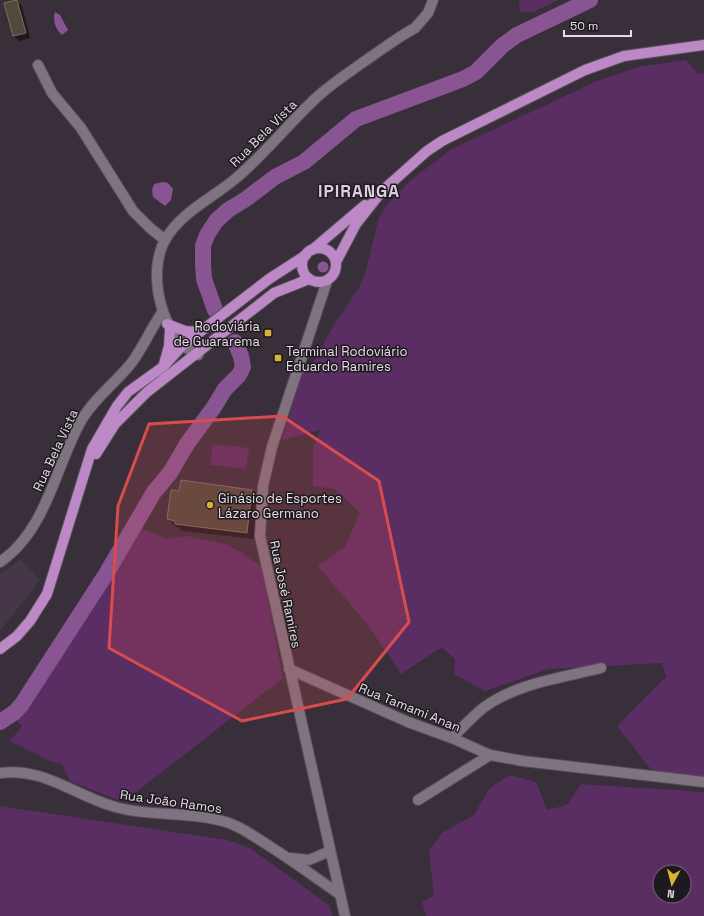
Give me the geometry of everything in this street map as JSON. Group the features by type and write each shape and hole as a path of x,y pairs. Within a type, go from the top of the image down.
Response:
{"main road":[{"path":"0,649 17,636 30,621 47,594 92,449 98,436 117,406 128,392 164,366 183,345 199,332 269,279 309,252 382,191 412,162 442,141 585,70 624,56 704,45"},
{"path":"88,465 115,424 136,402 198,355 274,293 309,279 319,282 327,281 333,274 336,262 356,224 382,191"},
{"path":"309,279 302,267 309,252 318,248 330,252 336,262"},
{"path":"164,366 169,346 169,326 185,332 199,332"}],"street":[{"name":"Rua Bela Vista","path":"198,355 183,345 169,326 163,311 157,266 160,251 165,240 175,226 194,208 235,180 316,98 415,28 428,13 433,0"},
{"path":"38,65 52,93 81,128 133,211 165,240"},
{"name":"Rua José Ramires","path":"327,281 272,447 263,486 260,536 330,850 338,893 345,916"},
{"name":"Rua Bela Vista","path":"0,562 16,549 31,528 55,484 81,420 133,360 163,311"},
{"path":"452,738 482,709 515,691 533,684 601,668"},
{"name":"Rua Tamami Anan","path":"289,669 408,722 452,738 490,755 523,761 704,782"},
{"path":"418,800 490,755"},
{"name":"Rua João Ramos","path":"0,773 26,772 40,776 120,808 206,818 226,822 240,828 288,858 338,893"},
{"name":"Rua João Ramos","path":"288,858 309,860 330,850"}],"highlighted area":[{"path":"282,416 379,481 409,622 347,699 242,721 109,648 118,506 149,424"}],"shaded area":[{"path":"519,0 558,0 533,12 520,12"},
{"path":"55,12 60,15 68,30 62,35 55,25"},
{"path":"686,60 698,74 704,73 704,778 653,772 617,726 666,677 662,663 548,669 485,691 454,674 455,659 442,647 401,674 368,625 318,566 345,547 360,513 335,489 313,486 313,449 320,430 282,440 302,373 313,363 335,323 359,288 365,274 379,217 387,205 412,179 452,149 595,82 638,67"},
{"path":"163,182 168,183 173,189 171,200 165,206 153,197 152,190 154,184"},
{"path":"323,261 327,263 329,267 327,271 323,273 319,271 317,267 319,263"},
{"path":"213,444 249,448 246,469 210,465"},
{"path":"141,528 167,539 187,536 229,545 236,550 242,551 244,555 261,566 283,678 126,800 115,799 70,781 62,764 50,761 10,741 22,726 16,720 33,702"},
{"path":"21,559 40,580 0,631 0,574"},
{"path":"509,775 536,782 547,810 567,805 581,784 704,792 704,916 426,916 422,902 434,895 429,851 442,833 474,815 489,789"},
{"path":"0,806 227,840 250,848 330,906 332,916 0,916"}],"building":[{"path":"17,0 26,33 13,36 4,3"},
{"name":"Ginásio de Esportes Lázaro Germano","path":"181,480 252,490 247,533 175,524 175,521 167,519 171,490 179,491"}],"waterway":[{"path":"215,310 204,279 203,246 207,235 216,221 228,210 246,199 275,177 304,162 356,119 463,79 476,72 503,45 517,35 590,0"},
{"path":"0,722 15,712 22,704 106,574 154,492 170,473 187,444 225,389 239,375 243,367 241,356 235,342"}],"place":[{"name":"Rodoviária de Guararema","path":"268,333"},
{"name":"Terminal Rodoviário Eduardo Ramires","path":"278,358"},
{"name":"Ginásio de Esportes Lázaro Germano","path":"210,505"}],"district":[{"name":"IPIRANGA","path":"359,191"}]}
